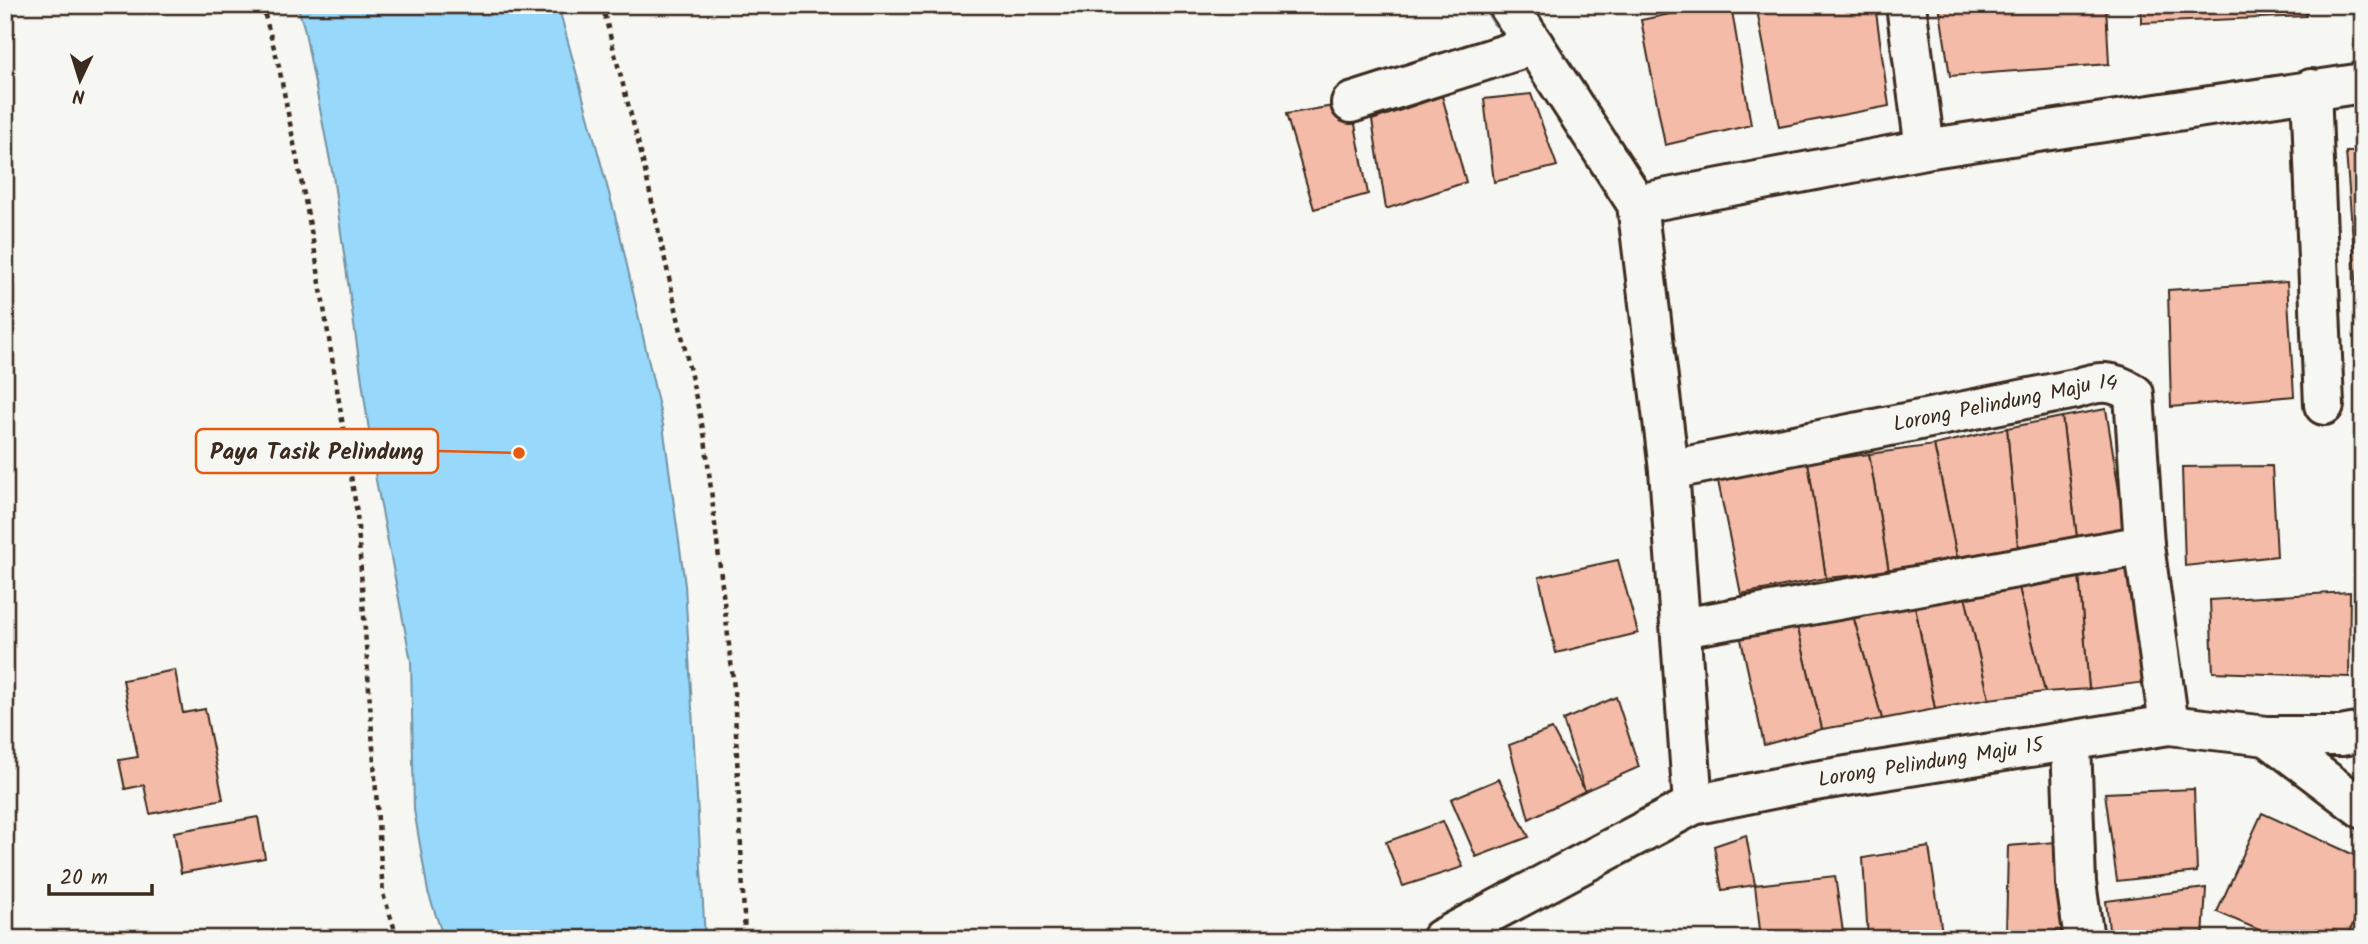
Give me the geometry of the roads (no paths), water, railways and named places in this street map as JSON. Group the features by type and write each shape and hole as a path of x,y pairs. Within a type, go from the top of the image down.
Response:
{"street":[{"path":"1508,5 1637,204 1669,470 1693,805"},
{"path":"1906,5 1925,149"},
{"path":"1351,103 1534,45"},
{"path":"1637,204 1925,149 2363,83"},
{"path":"2311,89 2324,405"},
{"name":"Lorong Pelindung Maju 14","path":"1669,470 2075,389 2101,380 2119,384 2133,394 2144,545 2169,725"},
{"path":"1682,628 2144,545"},
{"name":"Lorong Pelindung Maju 15","path":"1441,939 1693,805 1796,784 2169,725 2267,736 2341,737 2363,732"},
{"path":"2267,736 2363,809"},
{"path":"2071,742 2076,883 2084,939"}],"water":[{"path":"297,5 558,5 619,230 663,425 685,585 705,939 444,939 428,892 414,810 411,661 376,480 333,176 304,27"}],"waterway":[{"path":"1487,5 1497,22"}],"place":[{"name":"Paya Tasik Pelindung","path":"519,453"}]}
